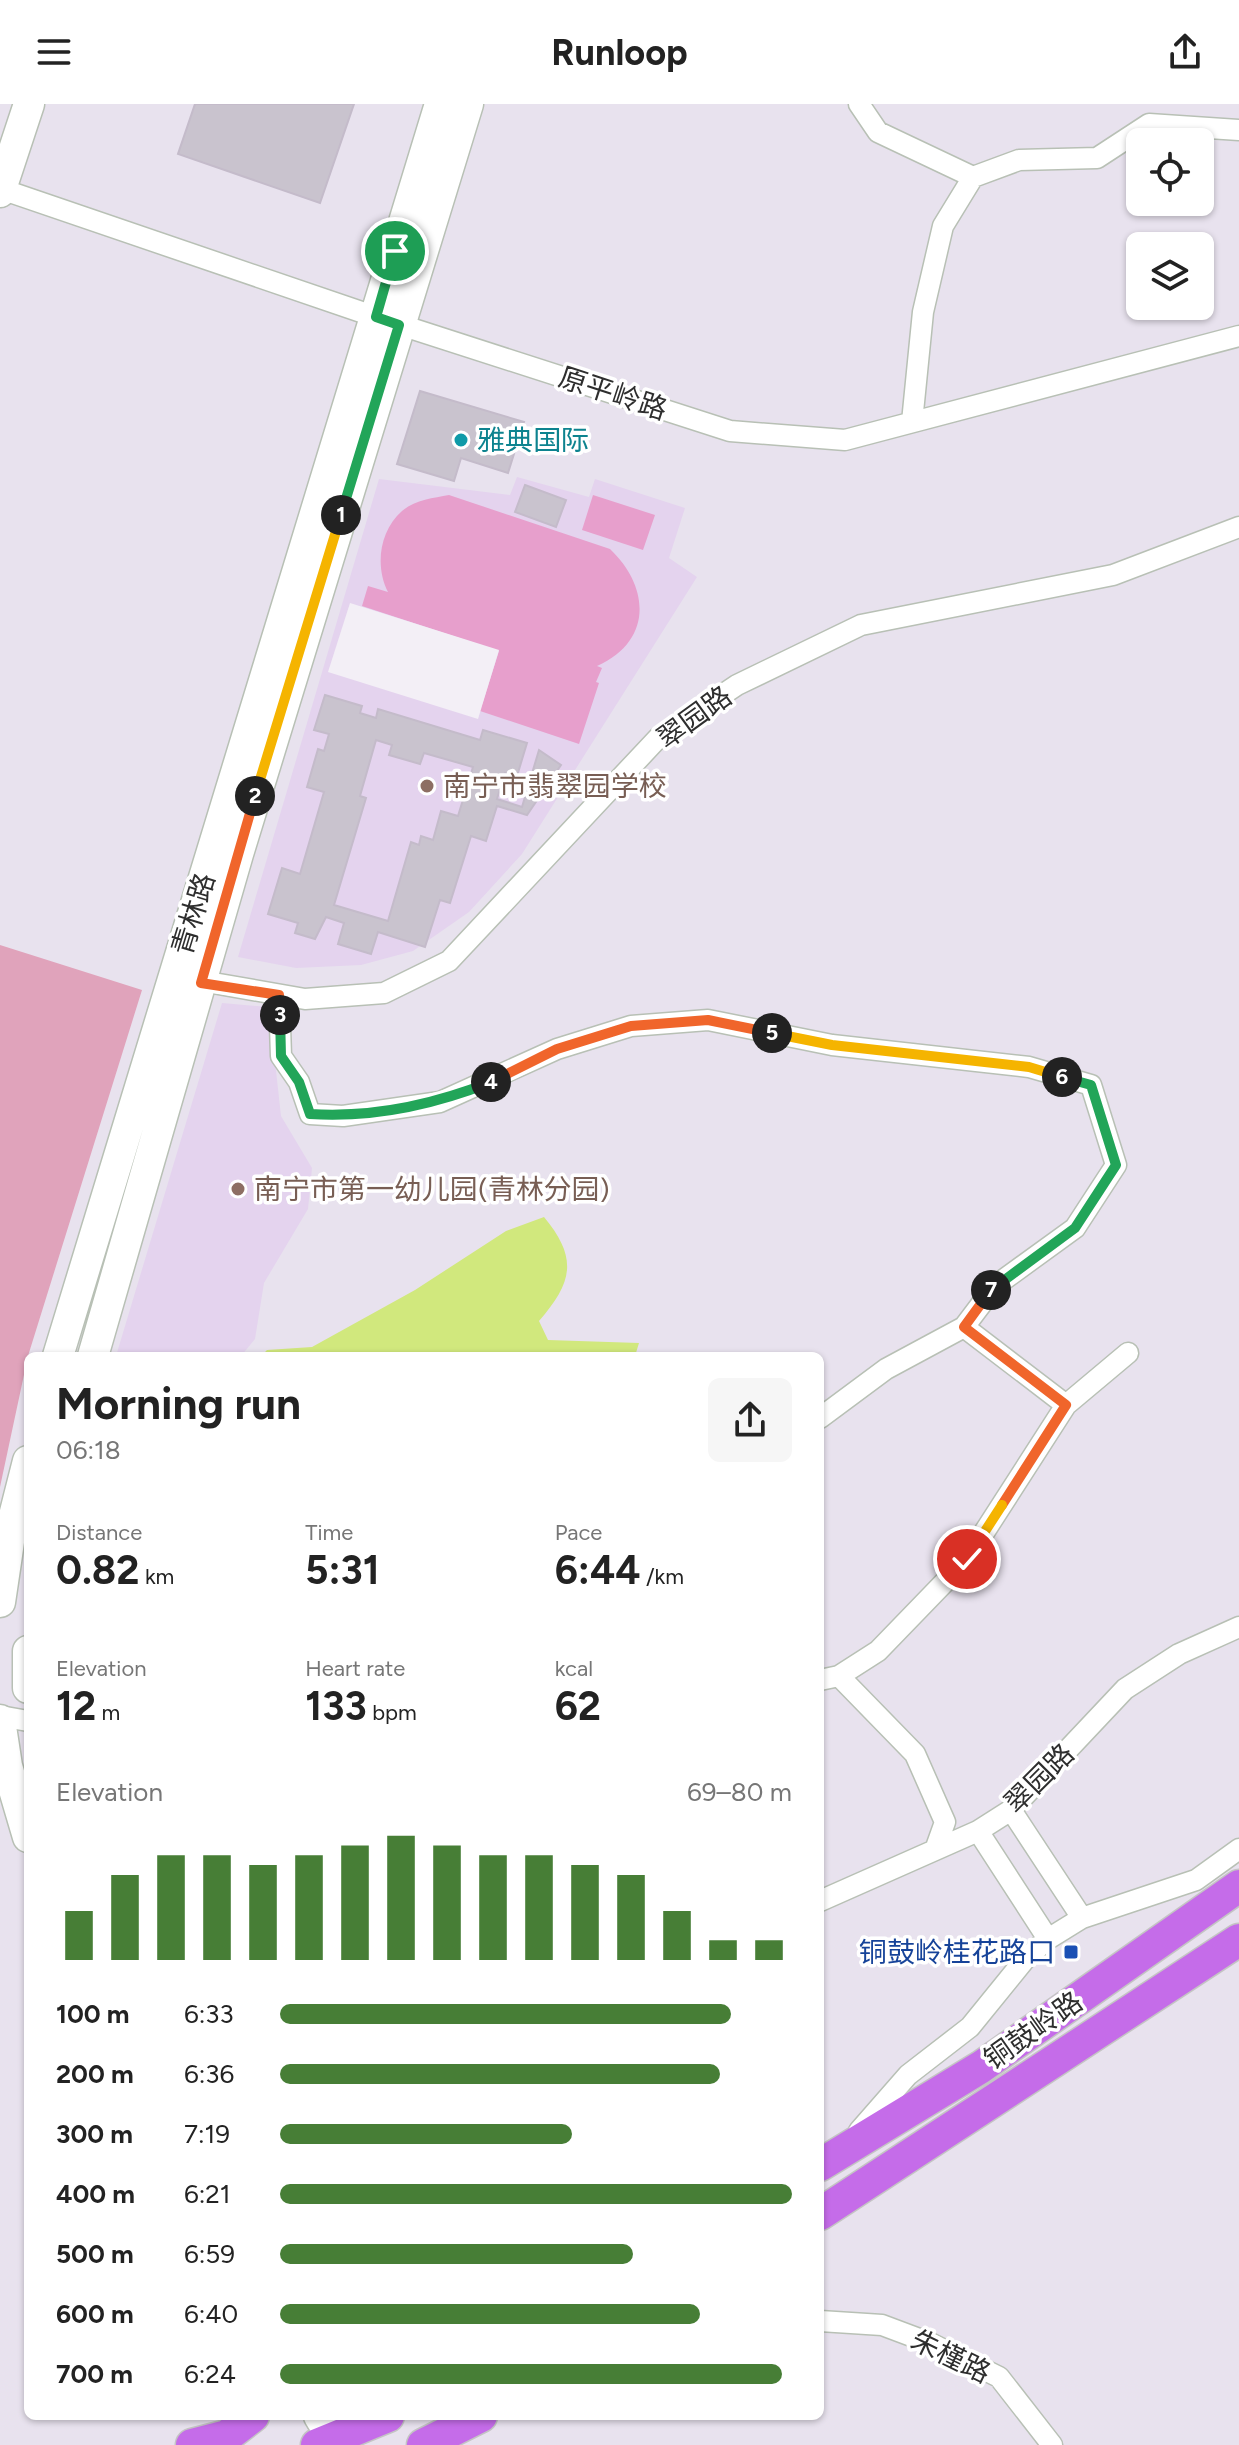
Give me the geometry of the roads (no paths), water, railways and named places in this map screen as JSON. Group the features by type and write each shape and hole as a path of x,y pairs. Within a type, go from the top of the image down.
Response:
{"main road":[{"path":"0,191 29,104"},
{"name":"青林路","path":"59,1352 188,979 387,321 440,104"},
{"name":"青林路","path":"387,321 468,104"},
{"name":"青林路","path":"94,1352 188,979"},
{"path":"0,1602 11,1528 24,1477"},
{"path":"0,1718 7,1766 24,1823"},
{"name":"铜鼓岭路","path":"830,2159 981,2067 1239,1886"},
{"name":"铜鼓岭路","path":"824,2211 1239,1940"},
{"path":"192,2445 227,2436 248,2420"},
{"path":"320,2427 363,2420"},
{"path":"423,2445 473,2420"}],"street":[{"path":"859,104 878,132 973,177"},
{"path":"912,422 923,312 943,226 973,177 1019,160 1097,158 1149,124 1239,130"},
{"name":"原平岭路","path":"0,191 387,321 730,431 845,440 1239,336"},
{"name":"翠园路","path":"188,979 305,999 384,993 449,961 658,738 737,685 861,625 1113,575 1239,527"},
{"path":"279,995 281,1056 299,1082 310,1114 343,1116 440,1102 498,1079 557,1049 631,1026 708,1020 832,1045 1029,1067 1091,1085 1116,1165 1075,1228 995,1286 964,1327 886,1369 824,1415"},
{"path":"964,1327 1066,1405"},
{"path":"935,1850 945,1822 915,1754 829,1678 878,1651 967,1559 1066,1405 1128,1353"},
{"name":"翠园路","path":"824,1899 978,1831 1011,1810 1125,1689 1179,1654 1239,1627"},
{"path":"0,1718 24,1721"},
{"path":"1011,1810 1082,1918"},
{"path":"978,1831 1048,1939"},
{"path":"830,2159 908,2075 970,2027 1026,1958 1048,1939 1082,1918 1196,1880 1239,1849"},
{"name":"朱槿路","path":"824,2321 882,2325 930,2343 999,2377 1052,2445"}],"place":[{"name":"雅典国际","path":"461,440"},
{"name":"南宁市翡翠园学校","path":"427,786"},
{"name":"南宁市第一幼儿园(青林分园)","path":"238,1189"},
{"name":"铜鼓岭桂花路口","path":"1071,1952"}]}
